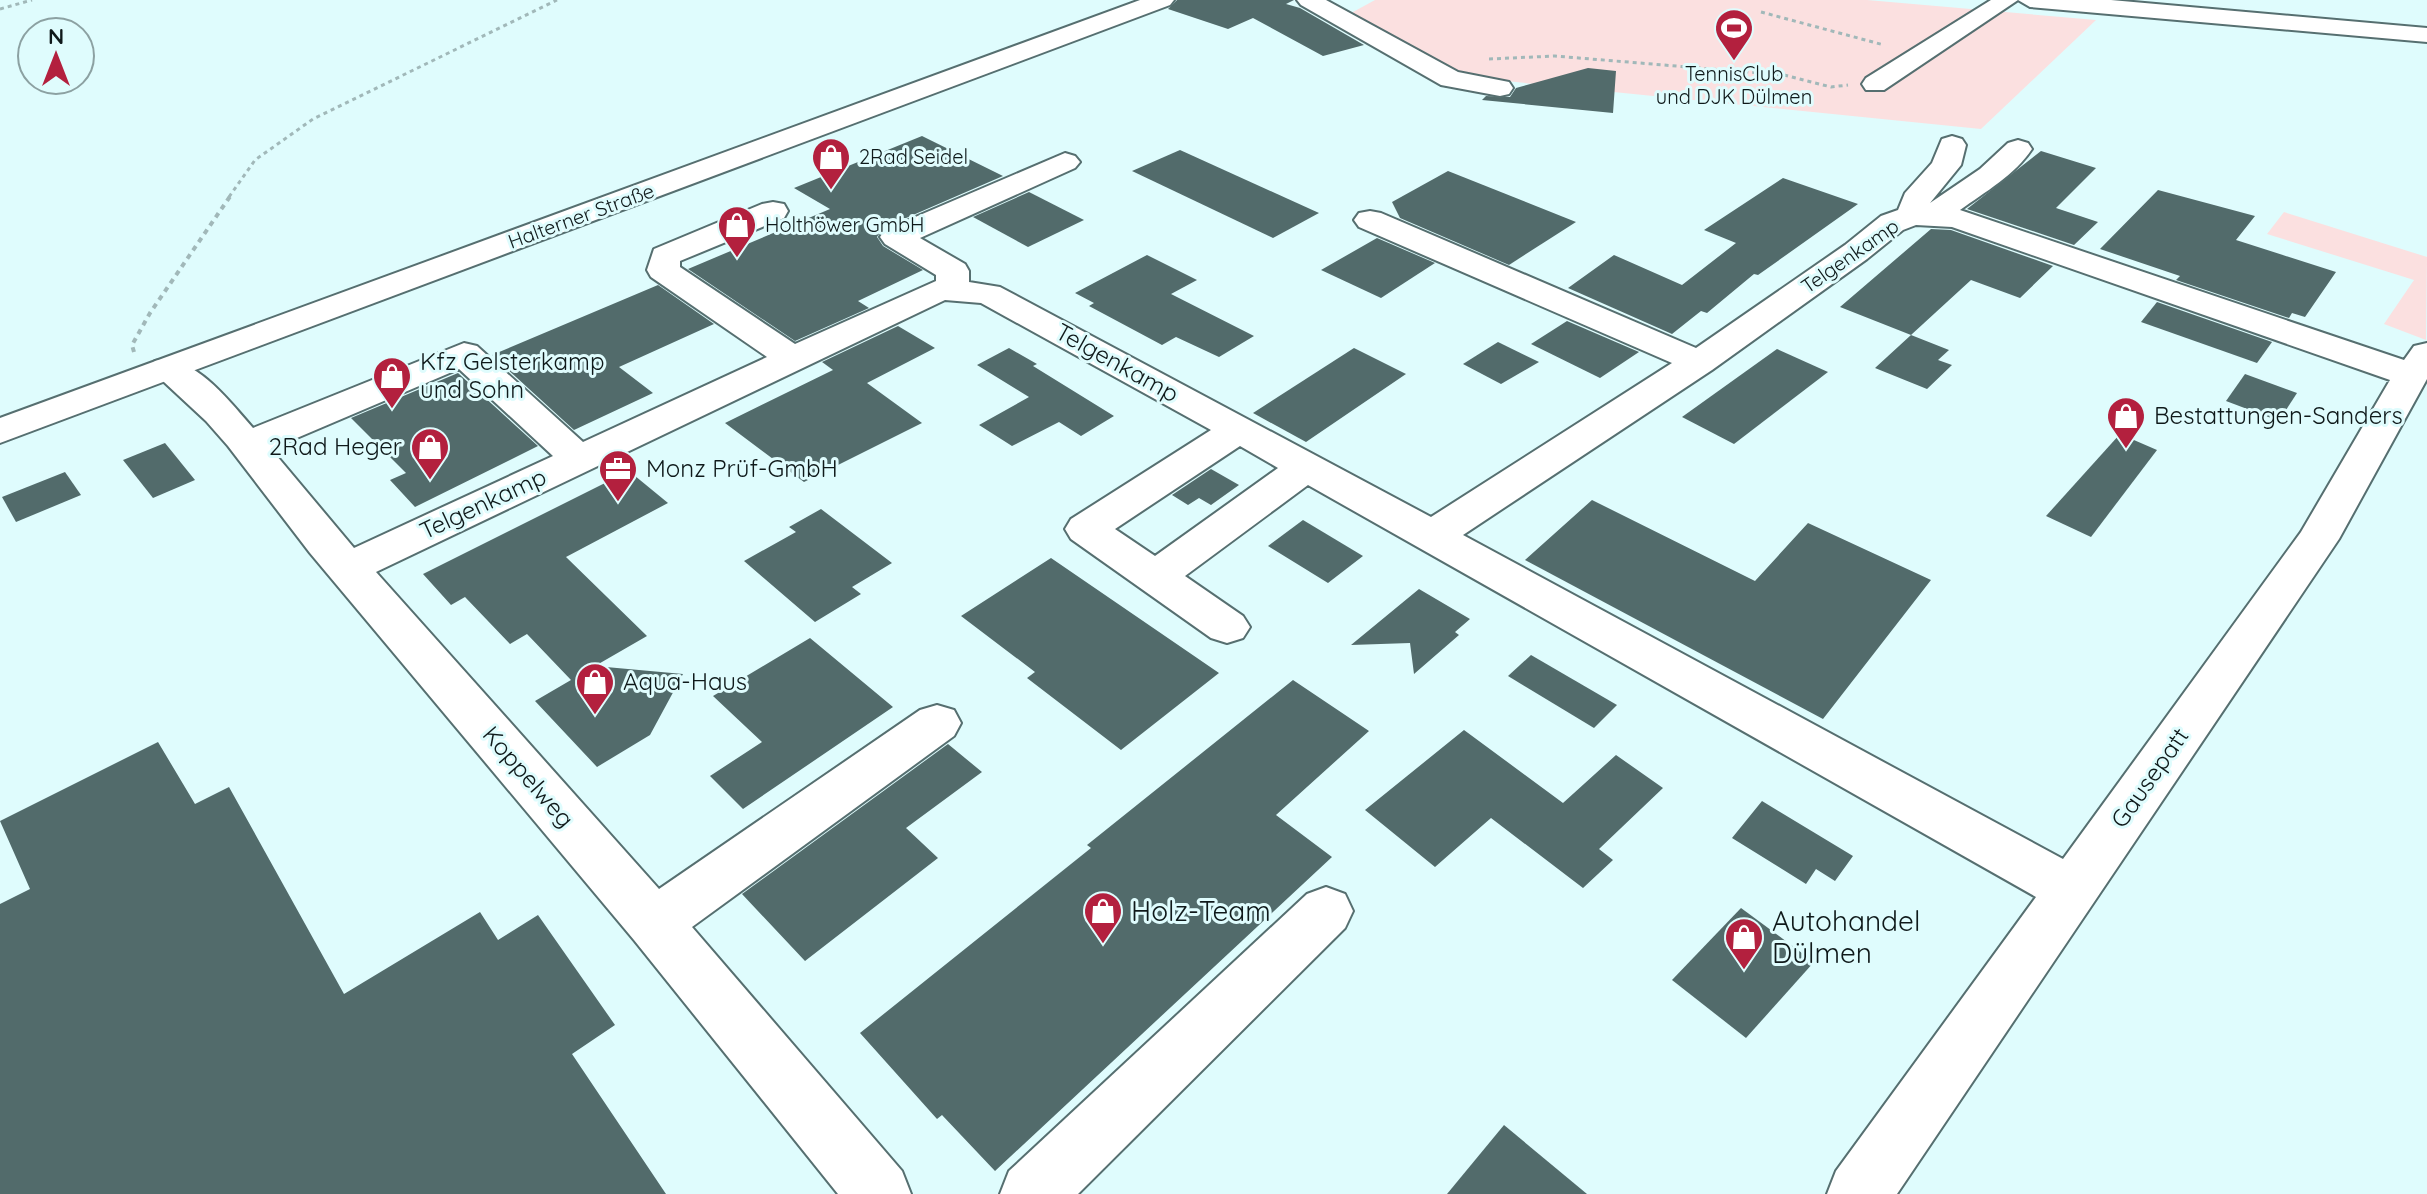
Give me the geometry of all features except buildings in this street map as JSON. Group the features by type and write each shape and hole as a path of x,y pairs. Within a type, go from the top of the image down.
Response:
{"street":[{"name":"Halterner Straße","path":"0,431 1162,0"},
{"path":"1309,0 1448,77 1462,83 1500,88"},
{"path":"1875,84 2007,0"},
{"path":"2030,0 2427,35"},
{"path":"1952,145 1946,165 1916,199 1922,215 1990,175 2018,149"},
{"path":"952,291 953,271 896,237 1065,162"},
{"path":"773,211 665,256 663,270 791,358"},
{"name":"Telgenkamp","path":"1430,537 1699,362 1856,252 1892,223 1922,215 1956,218 2419,365"},
{"path":"1370,220 1699,362"},
{"name":"Telgenkamp","path":"348,568 940,290 988,294 2071,890"},
{"path":"248,444 451,344 579,459"},
{"name":"Gausepatt","path":"1859,1194 2318,539 2419,365"},
{"name":"Koppelweg","path":"168,369 191,385 248,444 317,538 348,568 654,923 879,1194"},
{"path":"1227,627 1086,529 1238,430"},
{"path":"1155,577 1306,467"},
{"path":"654,923 937,723"},
{"path":"1032,1194 1326,911"}],"path":[{"path":"0,9 32,0"},
{"path":"168,369 134,352 132,345 150,313 255,160 313,119 557,0"},
{"path":"1761,12 1919,55"},
{"path":"1448,77 1498,56 1526,59 1555,56 1784,75 1831,87 1875,84"}],"shaded area":[{"name":"TennisClub und DJK Dülmen","path":"1375,0 1867,0 2096,20 1981,129 1436,74 1342,18"},
{"path":"2284,212 2427,257 2426,340 2384,324 2414,280 2267,234"}],"place":[{"name":"TennisClub und DJK Dülmen","path":"1734,62"},
{"name":"2Rad Seidel","path":"831,191"},
{"name":"Holthöwer GmbH","path":"737,259"},
{"name":"Kfz Gelsterkamp und Sohn","path":"392,410"},
{"name":"Bestattungen-Sanders","path":"2126,450"},
{"name":"2Rad Heger","path":"430,481"},
{"name":"Monz Prüf-GmbH","path":"618,503"},
{"name":"Aqua-Haus","path":"595,716"},
{"name":"Holz-Team","path":"1103,945"},
{"name":"Autohandel Dülmen","path":"1744,971"}]}
